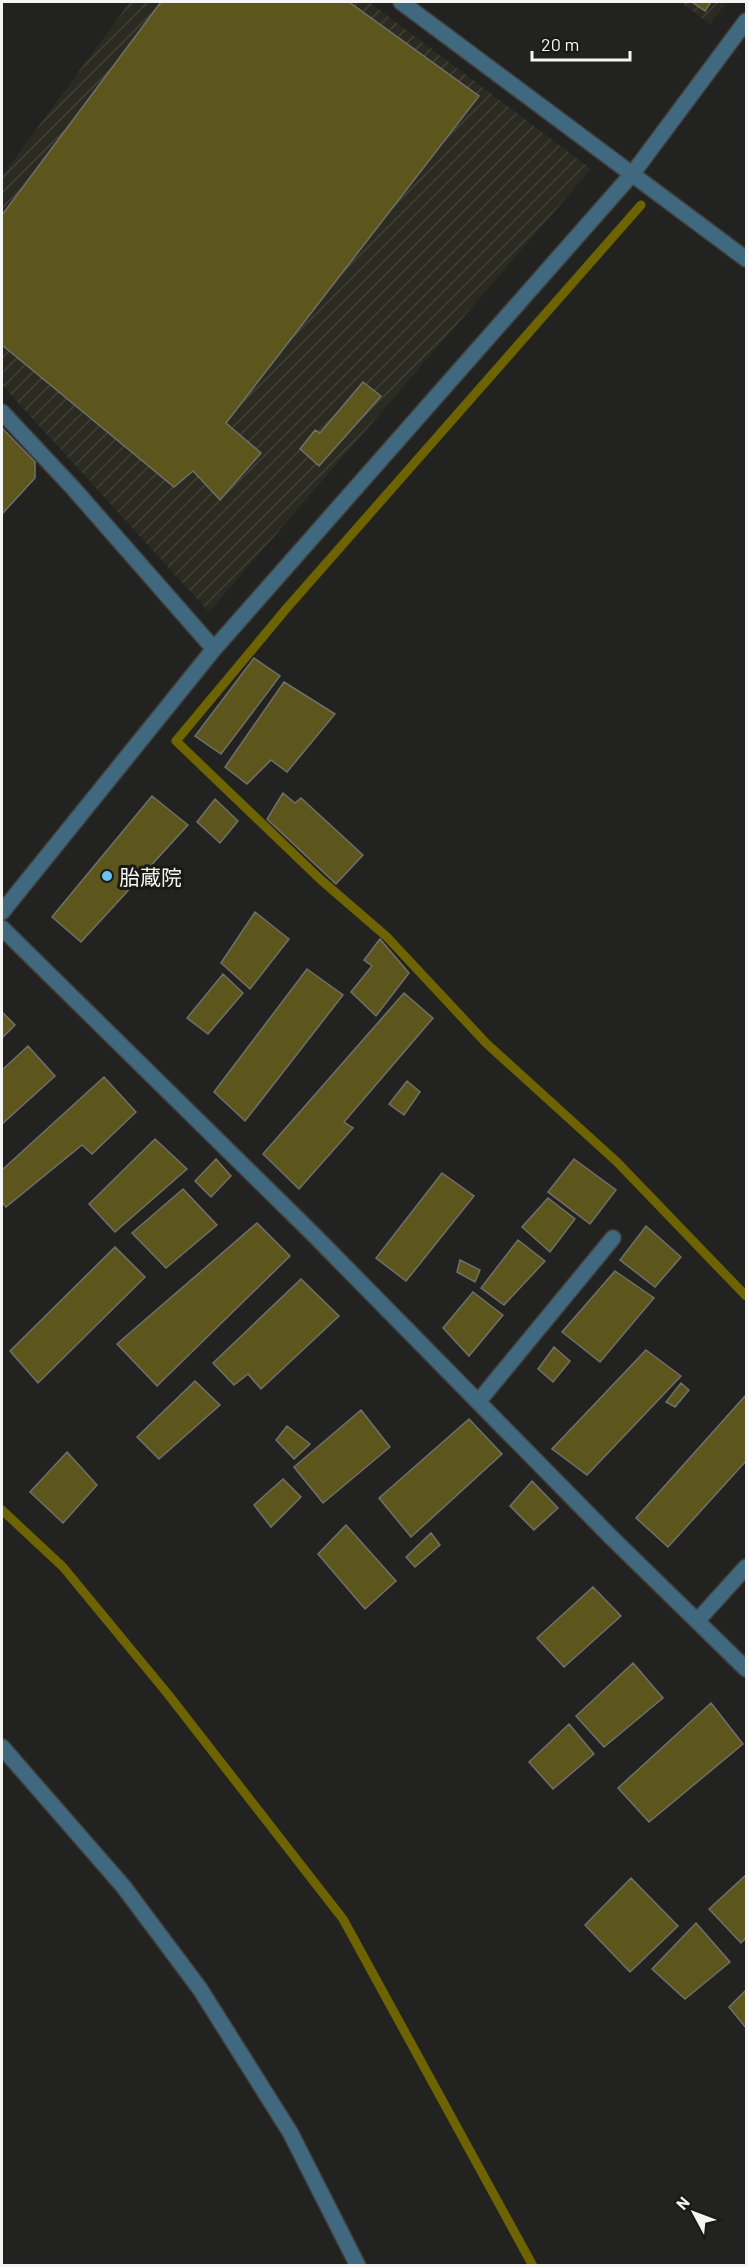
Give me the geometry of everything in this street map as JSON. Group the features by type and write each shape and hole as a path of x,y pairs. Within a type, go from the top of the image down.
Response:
{"street":[{"path":"400,2 747,259"},
{"path":"2,912 214,649 633,173 747,21"},
{"path":"2,412 73,488 214,649"},
{"path":"2,928 312,1233 612,1538 747,1669"},
{"path":"2,950 13,939"},
{"path":"478,1402 613,1238"},
{"path":"698,1620 747,1567"},
{"path":"2,1747 123,1886 200,1989 290,2132 358,2265"}],"shaded area":[{"path":"130,2 369,2 591,169 209,612 2,385 2,176"},
{"path":"680,2 727,2 710,24"}],"building":[{"path":"161,2 349,2 479,96 226,423 261,453 220,500 193,471 174,487 2,345 2,215"},
{"path":"692,2 711,2 705,11"},
{"path":"363,382 381,396 319,466 300,449 315,430 320,433"},
{"path":"2,428 35,462 35,478 2,514"},
{"path":"254,658 280,676 221,754 195,736"},
{"path":"284,682 335,714 287,772 271,760 247,784 225,767"},
{"path":"283,793 295,803 301,798 363,855 336,884 267,819"},
{"path":"152,796 188,825 81,942 52,917"},
{"path":"215,799 238,821 220,843 197,822"},
{"path":"255,912 289,939 250,989 221,963"},
{"path":"380,939 409,973 376,1016 351,992 372,966 364,960"},
{"path":"307,969 343,995 245,1121 214,1092"},
{"path":"223,974 243,993 208,1034 187,1018"},
{"path":"404,993 433,1018 344,1122 353,1128 299,1189 263,1154"},
{"path":"2,1012 15,1025 2,1038"},
{"path":"28,1046 55,1076 2,1124 2,1070"},
{"path":"104,1077 136,1112 92,1154 82,1145 6,1207 2,1202 2,1170"},
{"path":"407,1081 420,1092 404,1115 389,1104"},
{"path":"155,1139 187,1169 115,1232 89,1204"},
{"path":"216,1159 231,1176 211,1197 195,1181"},
{"path":"574,1159 616,1190 590,1224 548,1192"},
{"path":"442,1173 474,1196 406,1281 376,1258"},
{"path":"183,1189 217,1225 166,1268 132,1233"},
{"path":"548,1198 575,1219 550,1252 522,1227"},
{"path":"257,1223 290,1256 157,1386 117,1344"},
{"path":"646,1226 681,1257 655,1287 620,1260"},
{"path":"518,1240 545,1261 504,1305 481,1288"},
{"path":"115,1247 145,1277 38,1383 10,1351"},
{"path":"460,1260 480,1270 475,1282 457,1272"},
{"path":"615,1271 654,1298 600,1362 562,1332"},
{"path":"301,1279 339,1316 261,1389 248,1374 234,1385 213,1363"},
{"path":"473,1292 503,1315 469,1356 443,1328"},
{"path":"554,1347 570,1361 553,1382 538,1369"},
{"path":"646,1350 681,1376 587,1475 552,1449"},
{"path":"195,1381 220,1405 159,1459 137,1437"},
{"path":"681,1383 689,1390 675,1407 666,1402"},
{"path":"746,1395 746,1461 668,1547 636,1518"},
{"path":"361,1410 390,1447 323,1503 294,1467"},
{"path":"469,1419 502,1454 411,1537 379,1498"},
{"path":"287,1426 310,1444 294,1459 276,1440"},
{"path":"67,1452 97,1485 63,1523 30,1492"},
{"path":"283,1479 301,1497 271,1527 254,1505"},
{"path":"532,1481 558,1508 534,1530 510,1506"},
{"path":"346,1525 396,1581 365,1609 318,1554"},
{"path":"431,1533 440,1545 415,1567 406,1557"},
{"path":"593,1587 621,1616 564,1667 537,1638"},
{"path":"633,1663 663,1698 604,1747 576,1716"},
{"path":"711,1703 743,1744 649,1822 618,1788"},
{"path":"569,1724 594,1754 553,1789 529,1762"},
{"path":"746,1875 746,1938 741,1943 709,1909"},
{"path":"631,1878 678,1926 630,1972 585,1925"},
{"path":"696,1923 730,1962 685,1999 652,1969"},
{"path":"746,1990 746,2028 729,2007"}],"waterway":[{"path":"641,205 286,609 176,741 321,880 387,937 486,1043 617,1162 746,1296"},
{"path":"2,1510 63,1567 167,1693 343,1919 533,2266"}],"place":[{"name":"胎蔵院","path":"107,876"}]}
